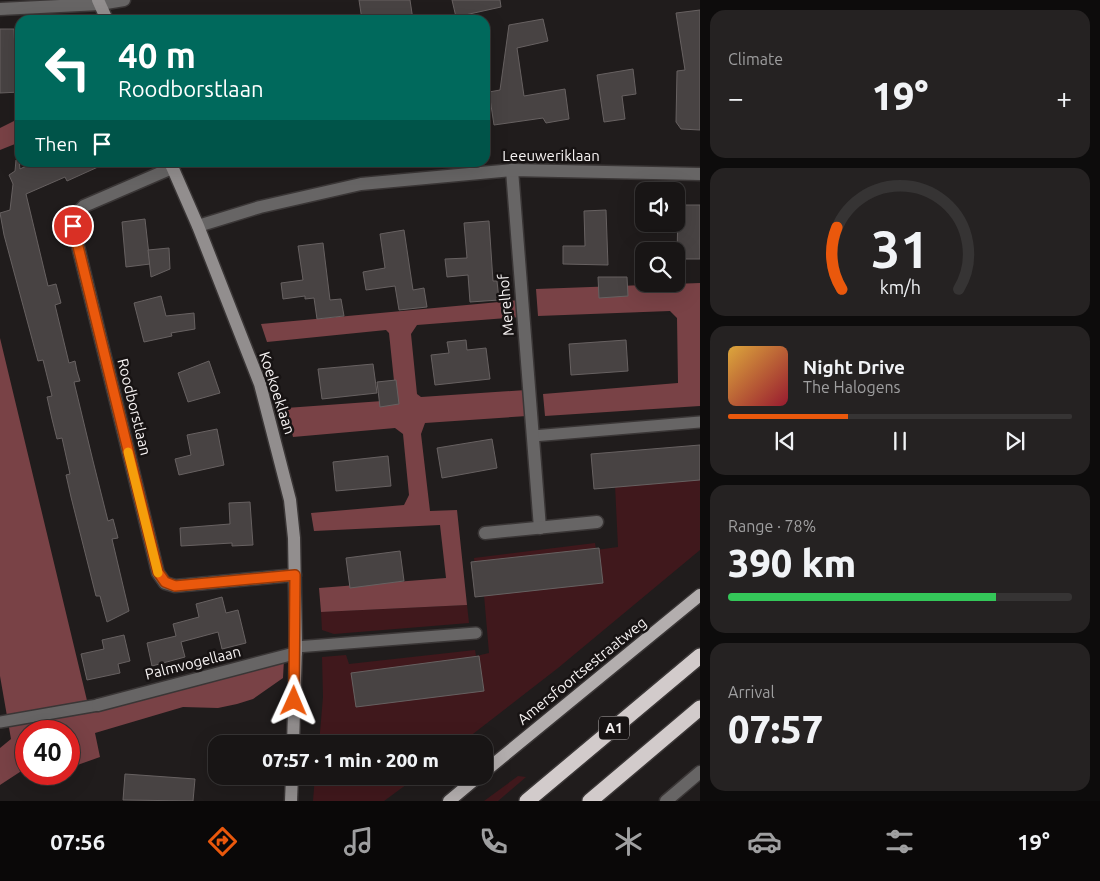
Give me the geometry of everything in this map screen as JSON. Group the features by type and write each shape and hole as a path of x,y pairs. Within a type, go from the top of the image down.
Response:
{"highway":[{"name":"A1","path":"527,801 700,656"},
{"name":"A1","path":"590,801 700,708"}],"main road":[{"name":"Amersfoortsestraatweg","path":"493,765 700,595"},
{"path":"449,801 468,785"}],"street":[{"path":"0,9 124,0"},
{"path":"99,2 105,15"},
{"name":"Roodborstlaan","path":"167,167 84,206 75,215 73,226 158,572 165,582 175,586 295,575"},
{"name":"Koekoeklaan","path":"172,167 198,226 260,384 282,462 290,500 295,575 296,650 293,735"},
{"name":"Leeuweriklaan","path":"198,226 260,207 361,184 512,170 700,174"},
{"name":"Merelhof","path":"512,170 540,528"},
{"path":"485,533 597,522"},
{"name":"Palmvogellaan","path":"98,705 296,650"},
{"path":"666,801 700,772"},
{"path":"291,801 292,785"}],"lane":[{"path":"533,436 700,422"},
{"path":"296,650 476,633"},
{"path":"0,722 98,705"}],"shaded area":[{"path":"15,120 15,144 0,150 0,128"},
{"path":"700,283 700,406 545,416 543,394 678,383 677,318 670,311 538,316 536,289 635,285 635,292 685,292 685,284"},
{"path":"520,300 521,317 417,325 411,334 417,394 421,397 526,390 527,416 425,423 421,434 430,511 457,510 467,605 321,612 319,588 446,578 440,525 314,531 311,513 404,505 409,495 403,434 395,428 293,437 286,408 396,400 389,333 386,330 267,342 261,324"},
{"path":"0,338 90,713 284,659 283,678 253,699 218,708 183,707 95,733 100,757 80,764 80,720 15,720 15,775 0,785 0,748 11,739 0,676"},
{"path":"700,474 700,550 558,668 472,735 320,735 323,697 322,657 346,655 349,664 475,650 476,656 489,653 484,595 478,595 474,558 595,543 596,550 618,547 615,485"},
{"path":"467,605 469,623 334,634 322,630 321,612"},
{"path":"518,776 526,777 498,801 484,801"},
{"path":"314,785 406,785 384,801 313,801"}],"building":[{"path":"359,0 410,0 412,15 361,15"},
{"path":"452,0 500,0 501,7 465,15 456,15"},
{"path":"700,10 700,130 681,129 676,122 677,71 685,70 676,13"},
{"path":"543,19 548,41 517,48 524,96 565,89 569,119 546,123 543,118 494,125 490,92 500,90 509,25"},
{"path":"0,29 14,29 15,92 0,93"},
{"path":"633,69 636,94 622,96 625,119 604,122 597,75"},
{"path":"15,167 20,167 20,169 24,167 98,167 67,181 65,177 26,194 48,286 56,284 61,303 55,305 69,363 75,361 80,381 74,382 93,461 108,521 113,519 118,538 112,539 129,611 107,622 100,596 96,596 71,497 66,475 70,474 62,438 57,439 52,419 47,397 52,396 43,360 38,361 4,235 0,213 10,210 13,184 9,175 15,171"},
{"path":"685,205 700,205 700,259 685,259 685,242 677,242 678,232 685,232"},
{"path":"606,210 608,265 563,264 563,246 585,246 584,211"},
{"path":"145,219 150,264 126,267 122,222"},
{"path":"489,221 493,281 497,281 499,300 470,302 468,275 447,277 445,259 467,258 464,223"},
{"path":"404,230 413,290 424,288 427,307 399,310 395,286 366,290 363,272 385,268 380,234"},
{"path":"323,243 330,300 341,299 344,316 317,319 314,298 305,299 305,296 283,299 281,283 303,280 298,246"},
{"path":"169,248 170,269 151,277 148,250"},
{"path":"598,277 627,277 628,296 599,298"},
{"path":"161,296 166,316 194,313 195,329 171,333 172,336 144,342 134,303"},
{"path":"466,340 467,350 486,348 490,379 435,385 431,355 449,353 447,342"},
{"path":"626,340 628,371 571,375 569,344"},
{"path":"209,361 220,393 188,402 178,373"},
{"path":"373,364 377,393 322,399 318,369"},
{"path":"396,380 399,404 380,407 377,382"},
{"path":"217,429 224,465 179,475 175,459 191,455 187,435"},
{"path":"492,439 497,468 442,478 437,448"},
{"path":"700,445 700,480 594,489 591,454"},
{"path":"388,456 391,486 336,491 333,462"},
{"path":"250,502 253,545 232,546 232,543 181,546 180,528 230,524 229,503"},
{"path":"599,548 603,583 475,597 471,562"},
{"path":"400,551 404,581 350,588 346,558"},
{"path":"222,597 226,613 238,610 246,643 222,649 218,632 181,642 185,657 152,666 147,643 176,636 173,624 199,617 196,604"},
{"path":"124,635 130,661 118,664 120,673 87,680 81,654 104,649 102,640"},
{"path":"479,656 484,691 356,707 351,673"},
{"path":"125,774 195,779 193,801 123,800"}],"slow traffic":[{"path":"128,452 158,573"}],"route":[{"path":"73,226 158,572 165,582 175,586 295,575 296,647 294,701"}]}
